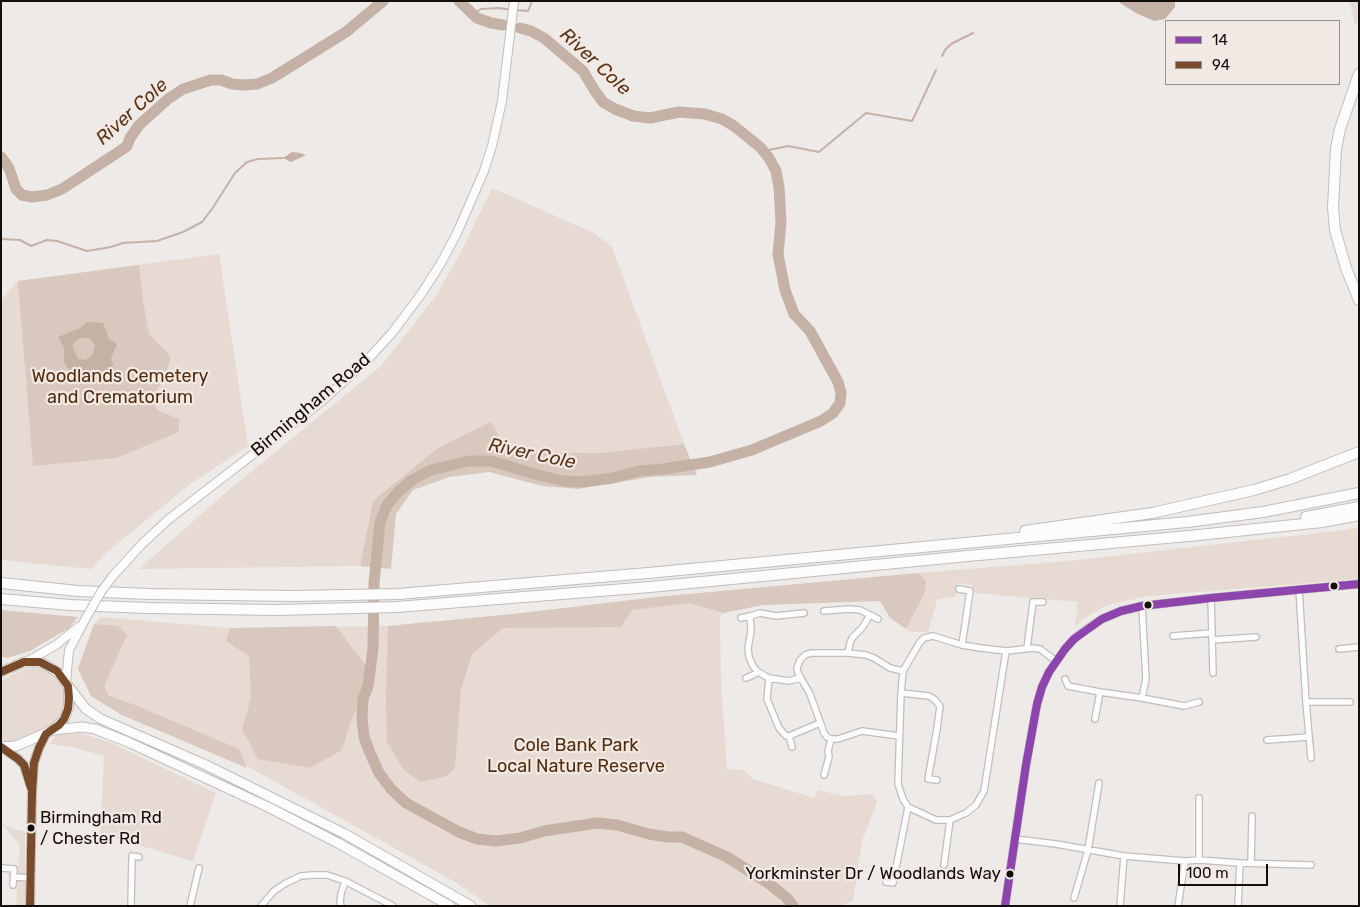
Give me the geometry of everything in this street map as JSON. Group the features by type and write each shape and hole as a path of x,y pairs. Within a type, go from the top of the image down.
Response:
{"highway":[{"path":"1359,74 1344,115 1337,142 1333,186 1335,230 1346,268 1359,300"},
{"path":"968,542 1021,531 1152,512 1254,490 1290,479 1359,452"},
{"path":"1,583 78,591 150,594 398,594 648,573 1187,522 1263,512 1359,493"},
{"path":"1199,535 1359,507"},
{"path":"1,599 70,605 148,608 276,610 397,607 650,587 957,556 1199,535 1322,522 1359,515"},
{"path":"1,663 21,664 40,662 48,666 57,671 86,709 101,720 206,765 328,825 471,906"},
{"path":"1,672 21,664"},
{"path":"50,732 64,719 68,709 67,684"},
{"path":"2,747 16,746 50,732 82,727 95,729 128,742 268,807 338,843 450,906"}],"main road":[{"name":"Birmingham Road","path":"67,684 69,650 82,624 112,577 142,544 169,519 322,401 369,358 402,320 422,293 457,233 484,171 492,146 502,101 513,5"},
{"name":"Birmingham Road","path":"21,664 56,645 82,624"},
{"path":"30,906 34,764 38,748 50,732"},
{"path":"2,747 18,758 24,766 32,794"}],"street":[{"path":"1005,905 1037,704 1049,672 1056,660 1074,640 1102,619 1121,611 1142,606 1359,584"},
{"path":"958,589 970,591 962,644"},
{"path":"1299,589 1311,758"},
{"path":"1211,598 1213,673"},
{"path":"1027,648 1033,602 1043,602"},
{"path":"1142,606 1146,679 1142,698"},
{"path":"824,612 850,609 860,610 878,619"},
{"path":"741,618 760,614 776,616 804,612"},
{"path":"848,653 852,638 862,628 870,615"},
{"path":"750,616 751,631 748,648 753,666 758,672 769,678 789,681 800,678"},
{"path":"1173,636 1212,633"},
{"path":"1006,651 984,791 976,805 966,813 950,820 936,820 908,807 898,784 903,671 924,638 933,636 962,644 1006,651 1027,648 1040,649 1056,660"},
{"path":"1212,640 1256,638"},
{"path":"1339,649 1359,647"},
{"path":"899,736 862,731 838,739 831,739 824,734 810,694 800,678 797,668 805,654 848,653 874,658 890,668 903,671"},
{"path":"746,678 758,672"},
{"path":"769,678 767,699 779,728 786,736 820,723"},
{"path":"1065,679 1068,686 1100,692 1184,706 1199,702"},
{"path":"1095,719 1100,692"},
{"path":"901,693 929,696 940,706 928,779 937,780"},
{"path":"1306,702 1350,702"},
{"path":"789,736 792,747"},
{"path":"1267,740 1309,737"},
{"path":"824,775 830,757 828,751 831,739"},
{"path":"1074,898 1088,850 1098,782"},
{"path":"1199,798 1199,860"},
{"path":"886,882 893,883 908,807"},
{"path":"1251,863 1252,816"},
{"path":"944,864 950,820"},
{"path":"1015,839 1124,856 1185,861 1311,865"},
{"path":"131,906 132,856 139,857"},
{"path":"1120,906 1124,856"},
{"path":"1178,906 1185,861"},
{"path":"1238,906 1240,863"},
{"path":"1,868 14,869 13,886"},
{"path":"190,906 199,868"},
{"path":"261,906 274,891 294,878 327,875 345,881 393,906"},
{"path":"14,877 31,878"},
{"path":"341,906 340,902 345,881"}],"green space":[{"path":"1349,1 1359,1 1359,20 1355,24"},
{"path":"492,188 594,233 612,247 684,444 600,453 508,452 490,422 374,501 360,566 139,569 230,489 381,366 435,297 460,254"},
{"name":"Woodlands Cemetery and Crematorium","path":"219,254 248,446 189,485 107,552 91,569 1,560 1,300 18,281"},
{"path":"139,265 149,334 171,357 163,381 153,396 155,406 157,410 179,419 179,432 116,458 33,466 18,281"},
{"path":"491,422 508,452 600,453 684,444 697,475 650,477 578,489 542,486 489,472 449,477 413,490 396,514 391,569 360,566 373,501 438,448"},
{"path":"1359,527 1359,579 1149,596 1107,605 1083,619 1075,627 1078,602 975,593 972,585 958,583 956,596 937,600 928,632 910,632 906,629 925,592 926,581 918,573 1068,561"},
{"path":"918,573 926,581 925,592 906,629 890,618 880,601 763,605 724,613 689,603 632,610 621,627 503,628 472,654 461,689 455,767 447,776 421,782 404,770 387,742 388,626 666,596"},
{"name":"Cole Bank Park Local Nature Reserve","path":"666,596 724,613 720,616 721,685 727,769 744,770 753,779 814,798 818,790 844,796 873,794 877,802 862,841 853,901 840,906 490,906 455,882 245,765 122,715 91,696 78,669 94,624 101,617 230,628 388,626"},
{"path":"1,610 78,617 69,628 30,651 7,658 1,656"},
{"path":"94,624 118,626 127,635 104,686 109,696 239,749 247,768 122,715 91,696 78,669"},
{"path":"336,626 370,671 368,686 350,723 342,750 310,768 258,759 242,729 251,698 249,656 226,641 230,628"},
{"path":"25,669 48,670 63,686 66,695 64,711 55,725 18,742 6,743 1,741 1,680"},
{"path":"80,733 109,742 216,793 193,861 100,834 104,756 72,747 50,744 56,735"},
{"path":"2,824 25,833 25,906 16,906 20,845"}],"shaded area":[{"path":"1117,1 1175,1 1175,7 1165,19 1154,21 1136,13"},
{"path":"292,152 306,155 291,162 283,158"},
{"path":"87,322 103,323 109,339 117,344 111,358 115,371 90,374 82,372 71,373 64,362 64,348 58,337 80,328","holes":["80,338 89,338 95,345 92,355 86,360 78,359 72,345"]}],"waterway":[{"name":"River Cole","path":"1,157 9,168 16,189 22,195 32,197 47,195 62,189 127,146 139,125 168,99 183,89 211,80 244,85 257,84 272,78 346,32 383,1"},
{"name":"River Cole","path":"459,1 477,18 503,25"},
{"path":"516,10 528,11 532,1"},
{"path":"473,14 481,9 499,8 511,10"},
{"name":"River Cole","path":"520,28 544,38 583,71 603,102 615,109 633,116 650,118 679,112 705,114 722,119 734,126 760,147 776,171 779,187 781,223 778,254 785,290 794,314 810,331 838,382 841,393 840,403 833,413 821,421 752,450 710,462 639,471 613,478 581,482 563,481 491,461 469,461 431,470 412,480 387,505 380,522 374,583 373,649 368,686 363,699 364,737 379,773 391,789 406,803 459,832 477,839 496,841 597,823 617,825 667,837 682,837 727,857 768,883 786,897 793,906"},
{"path":"942,56 951,44 973,33"},
{"path":"764,151 788,146 819,152 866,113 912,121 936,70"},
{"path":"1,239 20,240 31,246 47,240 57,241 87,251 123,243 157,241 183,232 202,222 235,173 247,162 258,159 283,158"}],"transit line":[{"name":"14","path":"1005,906 1037,704 1049,672 1074,639 1102,619 1121,611 1142,606 1359,584"},
{"name":"94","path":"1,672 24,662 40,662 57,671 68,686 68,709 64,719 46,734 34,763 30,906"},
{"name":"94","path":"1,747 24,765 31,788"}],"place":[{"name":"Birmingham Rd / Chester Rd","path":"31,828"},
{"name":"Yorkminster Dr / Woodlands Way","path":"1010,874"}]}
